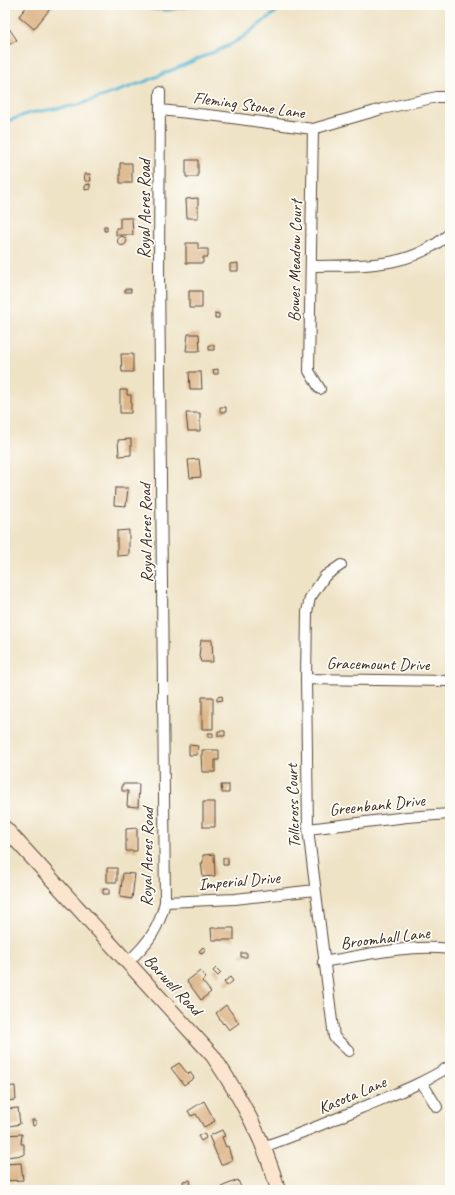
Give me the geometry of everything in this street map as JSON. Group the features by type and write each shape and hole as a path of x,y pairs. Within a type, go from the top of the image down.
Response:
{"street":[{"name":"Royal Acres Road","path":"128,962 154,934 161,918 165,902 159,284 160,92"},
{"name":"Fleming Stone Lane","path":"160,110 313,129 382,109 437,97 450,97"},
{"name":"Bowes Meadow Court","path":"313,129 309,371 320,389"},
{"path":"311,266 378,264 403,260 425,250 450,233"},
{"name":"Tollcross Court","path":"341,565 325,576 310,598 307,612 306,679 308,829 323,962 334,1037 349,1050"},
{"name":"Gracemount Drive","path":"306,679 450,681"},
{"name":"Greenbank Drive","path":"308,829 407,817 450,814"},
{"name":"Barwell Road","path":"5,828 213,1056 239,1094 263,1147 278,1190"},
{"name":"Imperial Drive","path":"165,902 235,899 315,890"},
{"name":"Broomhall Lane","path":"323,962 394,950 432,947 450,949"},
{"name":"Kasota Lane","path":"263,1147 323,1125 422,1083 450,1066"},
{"path":"422,1083 437,1107"}],"water":[{"path":"149,5 201,5 168,11 151,10"}],"building":[{"path":"28,5 53,5 34,29 19,16"},
{"path":"5,24 17,40 5,47"},
{"path":"186,160 198,160 198,177 186,177"},
{"path":"120,163 132,163 132,183 120,183"},
{"path":"84,174 90,174 91,181 85,181"},
{"path":"90,184 90,189 85,190 85,185"},
{"path":"198,198 198,218 187,218 186,199"},
{"path":"120,218 132,218 133,235 116,235 116,228 120,228"},
{"path":"104,226 107,226 107,231 104,231"},
{"path":"122,236 127,241 122,246 117,241"},
{"path":"186,243 198,243 198,249 208,249 208,257 203,257 203,263 186,263"},
{"path":"238,263 238,271 230,271 230,264"},
{"path":"125,289 131,289 131,292 125,292"},
{"path":"189,291 202,291 202,308 189,308"},
{"path":"215,313 219,314 219,318 215,318"},
{"path":"188,334 199,334 200,351 186,351"},
{"path":"209,345 214,345 214,350 209,350"},
{"path":"121,354 133,354 133,372 122,372"},
{"path":"218,369 218,374 214,374 213,370"},
{"path":"189,372 201,372 202,389 190,389"},
{"path":"120,390 127,390 127,395 131,395 131,413 120,413"},
{"path":"220,407 226,407 226,412 220,412"},
{"path":"186,413 200,413 200,431 188,431"},
{"path":"131,439 131,455 119,456 118,440"},
{"path":"199,459 201,477 190,478 188,460"},
{"path":"115,488 128,488 126,506 114,505"},
{"path":"129,530 129,555 117,556 117,531"},
{"path":"201,640 212,640 213,662 201,662 199,656"},
{"path":"222,696 223,700 217,701 217,697"},
{"path":"202,697 213,697 213,729 202,729"},
{"path":"218,731 225,731 225,736 218,736"},
{"path":"208,733 213,733 213,737 208,737"},
{"path":"189,745 198,746 197,755 189,755"},
{"path":"202,750 219,750 219,760 215,760 215,772 202,772"},
{"path":"122,784 139,784 138,807 127,806 128,791 122,791"},
{"path":"221,785 229,785 229,793 222,793"},
{"path":"203,802 215,802 215,827 203,827"},
{"path":"137,828 137,851 126,851 126,829"},
{"path":"214,854 215,876 203,877 201,863 203,863 203,855"},
{"path":"223,858 228,858 228,865 223,865"},
{"path":"107,868 117,868 117,882 107,882"},
{"path":"123,873 135,874 132,899 120,897"},
{"path":"103,889 109,889 109,894 103,894"},
{"path":"211,928 234,928 234,940 212,940"},
{"path":"203,947 206,950 202,954 199,951"},
{"path":"241,953 247,953 247,957 241,957"},
{"path":"216,968 221,973 218,976 213,971"},
{"path":"200,971 206,978 202,981 211,992 201,1000 187,981"},
{"path":"230,977 233,981 227,986 224,982"},
{"path":"226,1005 239,1023 229,1030 216,1013"},
{"path":"179,1063 188,1074 190,1072 194,1078 184,1085 171,1068"},
{"path":"15,1086 16,1100 5,1101 5,1087"},
{"path":"204,1101 215,1121 204,1127 196,1114 191,1116 188,1111"},
{"path":"18,1108 20,1124 5,1127 5,1109"},
{"path":"32,1120 36,1120 36,1125 33,1126"},
{"path":"222,1130 225,1136 222,1137 226,1147 228,1146 232,1160 221,1165 209,1136"},
{"path":"204,1133 206,1138 201,1141 198,1136"},
{"path":"22,1134 21,1144 24,1144 24,1155 5,1157 5,1135"},
{"path":"21,1163 23,1180 5,1181 5,1164"},
{"path":"190,1180 191,1187 184,1187 183,1181"},
{"path":"238,1180 242,1190 222,1190 221,1187"}],"waterway":[{"path":"5,122 30,113 78,105 144,82 228,46 243,37 285,5"}]}
